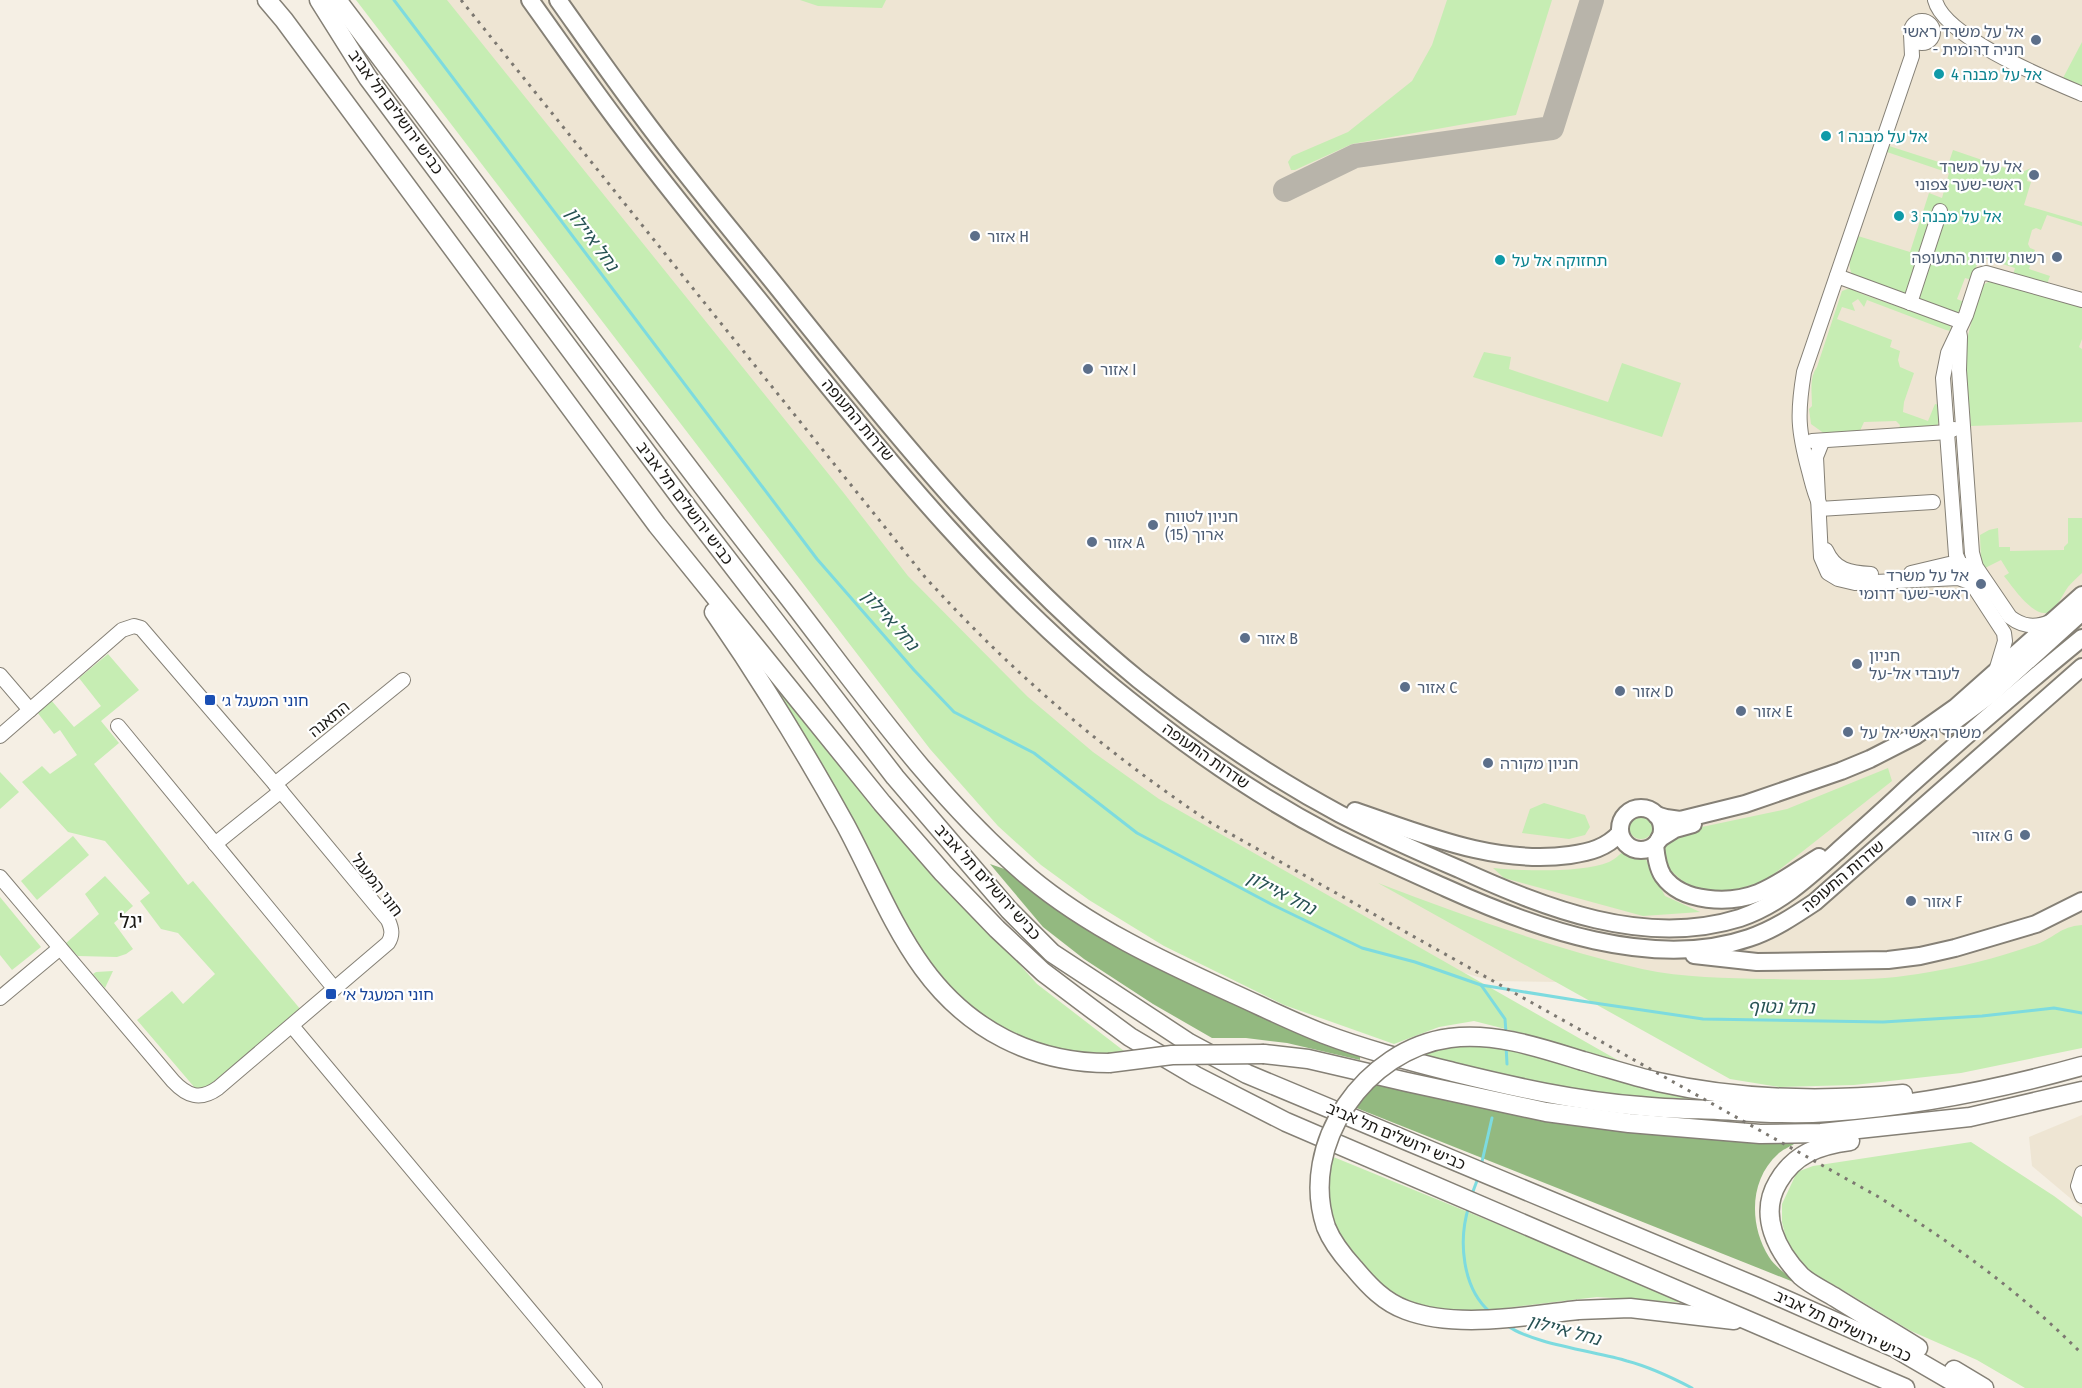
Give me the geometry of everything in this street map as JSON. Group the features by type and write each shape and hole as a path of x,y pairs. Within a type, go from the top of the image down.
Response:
{"highway":[{"name":"כביש ירושלים תל אביב","path":"267,0 657,525 890,812 943,873 997,929 1043,972 1130,1037 1242,1101 1905,1388"},
{"path":"308,0 369,78"},
{"name":"כביש ירושלים תל אביב","path":"319,0 369,78 685,504 895,777 1009,910 1052,952 1199,1048 1247,1074 1757,1287 1895,1348 1964,1388"},
{"path":"337,0 705,491 934,784 1036,883 1101,926 1151,955 1322,1034 1408,1061 1501,1084 1605,1102 1664,1108 1789,1114 1828,1113 1880,1108 1985,1090 2082,1064"},
{"path":"657,525 787,726 923,968 954,1003 979,1024 1024,1049 1056,1058 1088,1063 1172,1055 1264,1054 1308,1059 1546,1112 1641,1124 1760,1134 1821,1133 1970,1117 2082,1093"},
{"path":"1858,1367 1755,1324 1739,1321 1630,1308 1459,1320 1408,1311 1384,1300 1362,1279 1342,1254 1327,1228 1321,1205 1320,1184 1327,1142 1350,1099 1362,1084 1380,1068 1406,1051 1449,1038 1512,1041 1656,1082 1762,1098 1819,1099 1900,1094 1996,1082 2082,1064"},
{"path":"1983,1388 1803,1277 1778,1246 1773,1233 1769,1219 1773,1190 1789,1166 1805,1153 1829,1144 1991,1122 2082,1093"}],"main road":[{"name":"שדרות התעופה","path":"530,0 624,131 848,410 958,539 1025,608 1126,698 1219,767 1330,834 1513,917 1557,932 1610,943 1668,948 1696,948 1747,939 1777,927 1815,902 2082,667"},
{"name":"שדרות התעופה","path":"558,0 650,127 858,387 975,524 1041,592 1141,681 1257,764 1341,814 1485,881 1521,896 1614,924 1645,927 1694,927 1740,918 1766,907 1812,874 1959,741 2082,639"},
{"path":"2082,595 1956,707 1915,736 1870,759 1745,804 1680,820 1656,815 1646,808 1634,809 1621,821 1620,833 1626,843 1636,849 1649,848 1675,829 1748,812 1873,769 1920,744 1973,708 2082,612"},
{"path":"1257,764 1352,810 1444,842 1494,854 1541,857 1580,854 1603,847 1620,833"},
{"path":"1656,815 1662,826 1657,842 1659,869 1672,885 1685,893 1700,897 1741,897 1757,893 1778,883 1860,831"},
{"path":"1610,943 1643,950 1757,962 1888,960 1920,956 1993,938 2036,924 2082,901"}],"street":[{"path":"1935,0 1945,19 1986,48 2036,74 2082,94"},
{"path":"1912,56 1911,34 1914,24 1920,21 1927,22 1934,33 1931,40 1919,47 1912,56 1804,372 1798,413 1810,442 1819,506 1821,557 1828,573 1847,582 1963,567 1980,571 2010,617 2017,622 2027,626 2040,626 2052,622"},
{"path":"1911,34 1917,42 1927,43"},
{"path":"1910,303 1940,211"},
{"path":"1996,671 2005,641 2004,633 1963,567 1947,432 1943,370 1979,275 1986,273 2082,300"},
{"path":"1837,276 1910,303 1960,326"},
{"path":"1960,326 1963,567"},
{"path":"1810,442 1947,432 1958,424 1962,414"},
{"path":"1810,442 1814,492 1819,506"},
{"path":"1819,506 1933,502"},
{"name":"חוני המעגל","path":"0,736 122,630 129,626 137,626 144,630 278,788 390,926 391,938 388,943 212,1093 199,1097 180,1088 0,877"},
{"path":"0,675 30,710"},
{"name":"התאנה","path":"215,844 403,680"},
{"path":"118,726 334,988"},
{"path":"0,998 60,948"},
{"path":"292,1026 596,1388"},
{"path":"2082,1173 2078,1186 2082,1196"}],"shaded area":[{"path":"409,0 2082,0 2082,989 1491,981 1360,941 890,611"},
{"path":"2082,1115 2082,1208 2032,1166 2029,1137"}],"green space":[{"path":"356,0 447,0 908,576 1028,697 1093,752 1159,799 1621,1062 1474,1021 1439,1027 1394,1044 1284,1005 1164,946 1089,900 1041,865 998,826 930,749"},
{"path":"800,0 886,0 882,8 818,6"},
{"path":"1447,0 1552,0 1516,115 1352,144 1291,170 1288,162 1292,156 1348,132 1412,81 1432,45"},
{"path":"1923,24 1931,32 1923,40 1915,32"},
{"path":"2082,42 2082,87 2063,78"},
{"path":"1886,145 1948,165 1953,150 2020,173 2031,168 2027,181 2031,182 2024,205 2082,222 2082,226 2047,215 2041,230 2036,228 2032,230 2028,244 2035,250 2029,269 2050,276 2047,284 2013,275 2015,268 1984,258 1981,265 1977,264 1972,280 1965,278 1957,299 1964,302 1963,309 1952,312 1854,277 1850,262 1858,236 1910,252 1929,193 1942,198 1949,173 1884,151"},
{"path":"1992,280 2082,307 2082,339 2079,347 2082,349 2082,422 1971,426 1967,381 1967,339 1981,286"},
{"path":"1850,288 1950,325 1951,331 1867,300 1864,307 1858,299 1852,303 1855,311 1842,307 1837,319 1892,340 1890,347 1900,351 1898,360 1900,367 1914,373 1903,412 1928,421 1935,404 1939,405 1937,426 1899,429 1900,425 1896,421 1864,422 1859,433 1825,434 1811,424 1809,409 1812,406 1813,376 1842,291"},
{"path":"1484,352 1511,357 1509,369 1608,402 1622,363 1681,383 1662,437 1473,377"},
{"path":"2068,518 2082,518 2082,573 2068,587 2054,609 2045,613 2038,612 2018,594 2004,576 2009,573 2001,560 1985,568 1981,561 1980,535 1998,528 1999,547 2010,547 2010,551 2064,550 2068,543"},
{"path":"108,654 139,690 101,721 119,743 94,764 188,885 193,881 301,1010 201,1090 195,1088 137,1020 172,991 183,1004 215,974 178,933 161,929 140,901 150,893 105,841 68,832 22,782 42,766 50,774 77,755 60,730 54,734 37,712 51,700 74,727 101,706 79,678"},
{"path":"751,657 812,722 917,850 1037,984 1124,1051 1089,1058 1066,1056 983,1019 928,965"},
{"path":"1888,768 1892,781 1765,881 1721,894 1688,886 1670,870 1660,850 1668,838 1678,832 1787,809"},
{"path":"0,772 19,792 0,809"},
{"path":"1544,803 1585,815 1590,827 1585,835 1569,839 1522,833 1530,809"},
{"path":"1641,815 1646,816 1652,822 1652,832 1646,838 1641,839 1636,838 1630,832 1629,827 1630,822 1636,816"},
{"path":"73,836 89,855 37,900 21,881"},
{"path":"1624,851 1634,856 1644,856 1665,896 1700,912 1643,916 1504,878 1493,868 1568,870 1584,868 1609,862"},
{"path":"990,864 1016,873 1063,908 1360,1054 1360,1060 1287,1043 1246,1038 1212,1038 1153,1004 1084,959 1043,927"},
{"path":"105,876 133,906 114,923 133,949 117,957 78,956 65,944 99,914 85,894"},
{"path":"1378,883 1476,919 1608,961 1642,969 1705,977 1825,980 1900,977 1993,958 2037,944 2063,930 2082,925 2082,1048 1961,1073 1854,1085 1779,1087 1730,1079"},
{"path":"0,897 41,947 12,970 0,955"},
{"path":"113,971 105,988 93,974 96,972"},
{"path":"1465,1045 1511,1049 1701,1093 1726,1107 1632,1102 1410,1058 1435,1049"},
{"path":"1381,1081 1794,1144 1768,1165 1757,1190 1755,1217 1762,1244 1772,1261 1796,1283 1354,1107 1368,1090"},
{"path":"1971,1142 2082,1217 2082,1388 2025,1388 1977,1360 1911,1331 1812,1274 1796,1259 1787,1243 1782,1222 1782,1204 1797,1172 1813,1166"},
{"path":"1331,1156 1690,1303 1597,1297 1464,1313 1443,1311 1397,1298 1380,1285 1338,1240 1329,1208 1327,1171"}],"waterway":[{"name":"נחל איילון","path":"394,0 817,559 954,712 1034,753 1137,833 1271,904 1362,948 1415,962 1481,985 1505,1019 1506,1033"},
{"name":"נחל נטוף","path":"1481,985 1703,1019 1883,1022 1982,1016 2054,1008 2082,1013"},
{"name":"נחל איילון","path":"1506,1045 1507,1064"},
{"name":"נחל איילון","path":"1481,1166 1492,1118"},
{"name":"נחל איילון","path":"1472,1194 1478,1178"},
{"name":"נחל איילון","path":"1469,1206 1463,1248 1465,1263 1473,1290 1490,1312"},
{"name":"נחל איילון","path":"1507,1325 1547,1342 1644,1366 1692,1388"}],"taxiway":[{"path":"1285,190 1355,156 1552,128 1592,0"}],"railway":[{"path":"461,0 925,577 992,646 1060,709 1133,767 1211,823 1877,1196 1932,1231 2010,1289 2082,1354"}],"place":[{"name":"אל על משרד ראשי - חניה דרומית","path":"2036,40"},
{"name":"אל על מבנה 4","path":"1939,74"},
{"name":"אל על מבנה 1","path":"1826,136"},
{"name":"אל על משרד ראשי-שער צפוני","path":"2034,175"},
{"name":"אל על מבנה 3","path":"1899,216"},
{"name":"אזור H","path":"975,236"},
{"name":"רשות שדות התעופה","path":"2057,257"},
{"name":"תחזוקה אל על","path":"1500,260"},
{"name":"אזור I","path":"1088,369"},
{"name":"חניון לטווח ארוך (15)","path":"1153,525"},
{"name":"אזור A","path":"1092,542"},
{"name":"אל על משרד ראשי-שער דרומי","path":"1981,584"},
{"name":"אזור B","path":"1245,638"},
{"name":"חניון לעובדי אל-על","path":"1857,664"},
{"name":"אזור C","path":"1405,687"},
{"name":"אזור D","path":"1620,691"},
{"name":"חוני המעגל ג׳","path":"210,700"},
{"name":"אזור E","path":"1741,711"},
{"name":"משרד ראשי אל על","path":"1848,732"},
{"name":"חניון מקורה","path":"1488,763"},
{"name":"אזור G","path":"2025,835"},
{"name":"אזור F","path":"1911,901"},
{"name":"חוני המעגל א׳","path":"331,994"}],"district":[{"name":"יגל","path":"131,921"}]}
